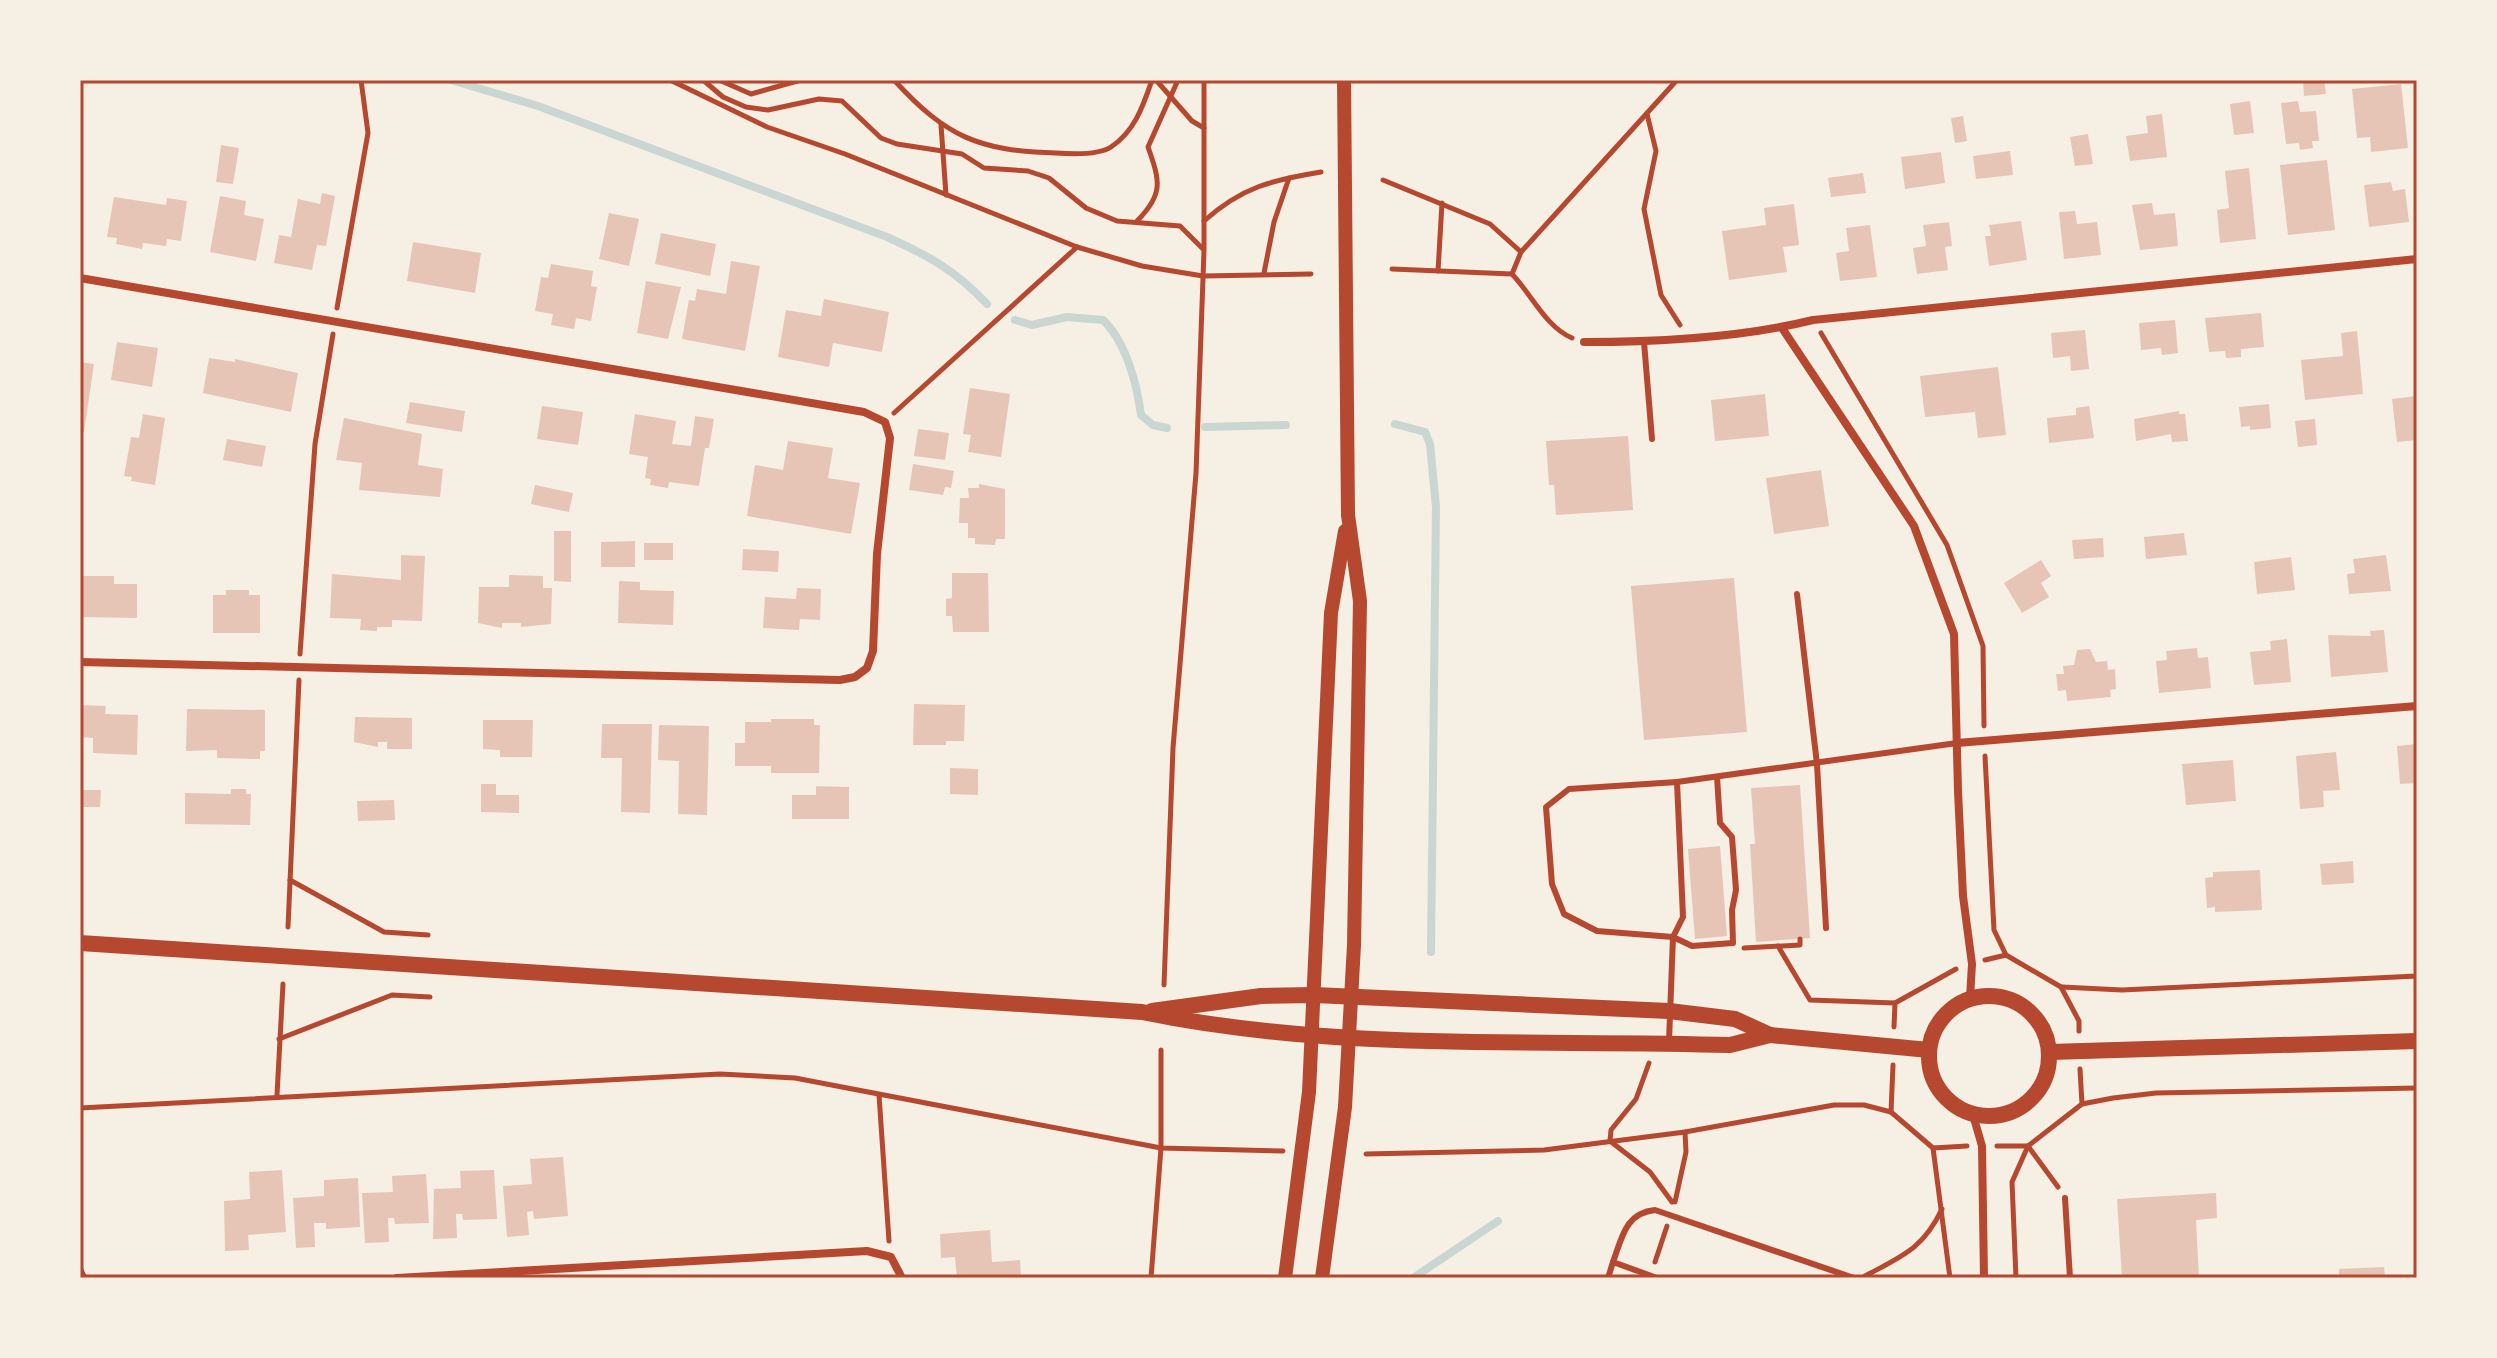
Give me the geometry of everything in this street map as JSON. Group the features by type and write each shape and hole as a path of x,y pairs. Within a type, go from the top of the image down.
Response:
{"main road":[{"path":"80,943 1142,1012 1213,1027 1312,1036 1730,1045 1770,1035"},
{"path":"1142,1012 1261,996 1314,995 1669,1011 1735,1019 1770,1035 1929,1050"},
{"path":"1992,995 2019,1003 2041,1025 2050,1052 2049,1068 2040,1089 2019,1109 1995,1117 1973,1115 1950,1103 1936,1084 1929,1050 1938,1023 1951,1009 1970,998 1992,995"},
{"path":"2050,1052 2417,1041"}],"street":[{"path":"1322,1278 1351,1038 1360,601 1348,515 1344,80"},
{"path":"1584,342 1644,342 1782,328 1813,320 2417,259"},
{"path":"80,278 864,412 885,422 890,438 877,554 873,651 867,668 855,677 840,680 80,662"},
{"path":"1782,328 1914,526 1954,634 1963,896 1972,964 1970,998"},
{"path":"1285,1278 1309,1092 1331,613 1348,515"},
{"path":"1957,743 2417,706"},
{"path":"1973,1115 1982,1146 1984,1278"},
{"path":"397,1278 554,1273 867,1251 891,1257 902,1278"}],"lane":[{"path":"1644,342 1652,439"},
{"path":"1797,594 1817,764 1826,928"},
{"path":"1717,777 1720,823 1732,837 1736,890 1732,910 1733,943 1692,946 1673,937 1597,931 1564,914 1552,884 1546,807 1569,789 1677,782 1957,743"},
{"path":"1662,1043 1669,1011 1673,937 1683,917 1677,782"},
{"path":"2065,1198 2070,1278"},
{"path":"1608,1278 1627,1224 1634,1216 1655,1210 1854,1278"},
{"path":"1613,1262 1657,1278"}],"path":[{"path":"315,444 368,133 361,80"},
{"path":"670,80 767,127 1077,247 1142,266 1203,276 1311,274"},
{"path":"703,80 723,97 746,107 768,110 819,99 842,101 881,138 897,144 941,148 962,154 984,168 1028,171 1049,178 1086,208 1117,221 1180,226 1204,250"},
{"path":"719,80 751,94 801,80"},
{"path":"894,80 926,114 963,138 1017,152 1068,154 1109,148 1138,119 1154,80 1171,101 1204,128"},
{"path":"1137,222 1151,207 1160,181 1148,147 1178,80"},
{"path":"1164,985 1173,748 1196,473 1204,250 1204,80"},
{"path":"1512,274 1521,252 1677,80"},
{"path":"1647,114 1656,151 1644,209 1654,269 1669,313 1691,337"},
{"path":"941,124 946,195"},
{"path":"1204,221 1224,203 1264,182 1321,172"},
{"path":"1264,273 1274,222 1290,177"},
{"path":"1383,180 1490,224 1521,252"},
{"path":"1438,271 1442,203"},
{"path":"885,422 1077,247"},
{"path":"1392,269 1512,274 1534,297 1555,331 1584,342"},
{"path":"290,880 384,932 428,935"},
{"path":"1733,943 1740,948 1800,945 1800,939"},
{"path":"1778,946 1810,1000 1895,1003 1945,972 2006,955"},
{"path":"2061,987 2122,990 2417,976"},
{"path":"277,1095 283,984"},
{"path":"279,1039 392,995 430,997"},
{"path":"1891,1112 1895,1003"},
{"path":"1610,1141 1611,1130 1636,1099 1662,1043"},
{"path":"1151,1278 1161,1148 1161,1050"},
{"path":"80,1108 163,1106 277,1095 720,1074 795,1078 1161,1148 1288,1152"},
{"path":"2016,1278 2012,1182 2028,1146 2082,1104 2156,1093 2417,1088"},
{"path":"879,1095 891,1257"},
{"path":"1366,1154 1544,1150 1685,1132 1834,1105 1864,1105 1891,1112 1933,1148 1950,1278"},
{"path":"1610,1141 1650,1172 1669,1195 1674,1207"},
{"path":"1933,1148 2028,1146"},
{"path":"2028,1146 2065,1198"},
{"path":"1862,1278 1916,1248 1930,1236 1943,1208"},
{"path":"80,1268 85,1278"}],"building":[{"path":"2303,80 2324,80 2326,94 2304,96"},
{"path":"2401,84 2408,148 2371,152 2370,137 2357,138 2352,89"},
{"path":"2250,101 2254,133 2234,135 2230,104"},
{"path":"2298,101 2300,112 2316,111 2319,141 2312,141 2313,148 2300,150 2299,143 2286,144 2281,103"},
{"path":"2162,114 2167,157 2130,161 2126,136 2148,133 2146,116"},
{"path":"1963,116 1967,141 1955,143 1951,118"},
{"path":"2088,134 2093,164 2075,166 2070,137"},
{"path":"221,145 239,148 233,184 216,182"},
{"path":"2010,151 2013,175 1976,179 1973,156"},
{"path":"1941,152 1945,183 1905,189 1901,157"},
{"path":"2327,160 2335,230 2288,235 2280,165"},
{"path":"2249,168 2256,239 2220,243 2217,210 2229,208 2225,171"},
{"path":"1863,173 1866,193 1831,197 1828,178"},
{"path":"2391,182 2393,191 2405,189 2409,222 2369,227 2364,185"},
{"path":"322,193 335,196 326,246 317,245 312,270 274,263 279,235 291,237 298,199 320,204"},
{"path":"220,196 246,201 244,215 264,219 256,261 210,252"},
{"path":"114,197 166,205 167,198 187,201 181,241 167,239 166,246 143,243 142,249 116,244 117,238 107,237"},
{"path":"2152,203 2154,215 2175,213 2178,246 2140,250 2132,205"},
{"path":"1794,204 1799,245 1783,247 1787,272 1729,280 1722,231 1766,225 1764,208"},
{"path":"2075,211 2077,224 2097,222 2101,255 2064,259 2059,212"},
{"path":"609,213 639,219 629,266 599,259"},
{"path":"2021,221 2027,260 1989,266 1985,236 1991,236 1989,225"},
{"path":"1949,222 1952,246 1945,247 1948,270 1917,274 1913,248 1926,246 1923,225"},
{"path":"1870,225 1877,277 1840,281 1836,253 1849,251 1846,228"},
{"path":"661,233 716,244 710,276 655,264"},
{"path":"413,242 481,253 475,293 407,281"},
{"path":"731,261 760,266 745,351 682,339 689,300 695,301 697,289 726,294"},
{"path":"551,264 593,271 591,286 597,287 591,321 576,318 574,329 551,325 553,314 535,311 541,277 548,278"},
{"path":"646,281 681,287 668,339 637,333"},
{"path":"824,299 889,312 882,352 833,343 829,367 778,357 786,310 821,316"},
{"path":"2261,313 2264,347 2241,349 2241,357 2226,358 2225,351 2209,352 2205,318"},
{"path":"2175,320 2178,353 2162,355 2161,348 2141,350 2139,323"},
{"path":"2085,330 2089,369 2071,371 2070,356 2053,358 2051,333"},
{"path":"2357,331 2363,394 2305,400 2301,360 2343,356 2341,333"},
{"path":"117,342 158,348 152,387 111,380"},
{"path":"209,358 235,362 235,359 298,373 291,412 203,393"},
{"path":"80,362 94,364 84,432 80,431"},
{"path":"1998,367 2006,435 1978,438 1975,412 1925,417 1920,376"},
{"path":"970,388 1010,394 1001,457 968,452 971,435 963,434"},
{"path":"1765,394 1769,436 1715,441 1711,400"},
{"path":"2417,396 2417,440 2397,442 2392,399"},
{"path":"410,402 465,411 462,432 406,423"},
{"path":"2269,404 2271,428 2250,430 2250,426 2241,427 2239,407"},
{"path":"542,406 583,412 578,445 537,439"},
{"path":"2089,406 2094,438 2049,443 2047,418 2076,415 2076,408"},
{"path":"2179,411 2179,414 2185,414 2188,441 2172,442 2171,434 2136,441 2134,419"},
{"path":"143,414 165,418 155,485 131,481 132,477 124,476 131,437 139,438"},
{"path":"635,414 676,421 672,444 691,446 695,416 714,419 709,448 705,448 699,486 669,482 668,488 650,485 651,479 645,478 648,457 629,454"},
{"path":"344,418 422,434 418,465 443,469 440,497 359,490 362,463 336,460"},
{"path":"2315,419 2317,445 2298,447 2295,421"},
{"path":"918,429 949,433 945,460 914,456"},
{"path":"1628,436 1633,510 1556,515 1554,485 1549,485 1546,441"},
{"path":"227,439 266,446 262,467 223,460"},
{"path":"788,441 833,448 828,478 860,483 851,534 747,516 755,465 783,470"},
{"path":"913,464 954,471 951,488 945,487 943,495 909,490"},
{"path":"1821,470 1829,526 1774,534 1766,478"},
{"path":"979,484 1005,489 1005,539 996,539 995,545 975,544 975,538 968,538 968,523 959,523 960,498 969,498 968,488 979,488"},
{"path":"535,485 573,493 569,512 531,504"},
{"path":"554,531 571,531 571,582 554,581"},
{"path":"2184,533 2187,555 2146,559 2144,537"},
{"path":"2103,538 2104,557 2074,559 2072,540"},
{"path":"635,541 635,567 601,567 601,542"},
{"path":"644,543 673,543 673,560 644,560"},
{"path":"743,549 779,551 778,572 742,570"},
{"path":"401,555 425,556 422,621 392,620 392,627 377,627 377,631 360,630 361,619 330,618 332,574 401,580"},
{"path":"2386,555 2391,591 2349,594 2347,574 2355,573 2353,559"},
{"path":"2291,557 2295,590 2257,594 2254,562"},
{"path":"2041,560 2051,576 2041,583 2049,597 2022,613 2004,583"},
{"path":"952,573 988,573 989,632 953,632 952,616 946,616 946,599 952,598"},
{"path":"509,575 543,576 543,588 552,588 551,624 521,627 521,623 502,623 502,628 478,623 479,587 509,587"},
{"path":"80,576 114,576 114,584 137,584 137,618 80,617"},
{"path":"1734,578 1747,732 1644,740 1631,586"},
{"path":"619,581 640,582 640,590 674,591 673,625 618,623"},
{"path":"797,588 821,589 820,620 800,619 799,630 763,628 765,597 796,599"},
{"path":"226,590 249,590 249,595 260,595 260,633 213,633 213,595 226,595"},
{"path":"2384,630 2388,672 2331,677 2328,635 2371,636 2370,631"},
{"path":"2287,639 2291,682 2254,685 2250,652 2271,650 2270,641"},
{"path":"2197,648 2198,658 2208,657 2211,688 2159,693 2156,661 2167,660 2166,651"},
{"path":"2090,649 2096,662 2107,661 2108,670 2115,669 2116,689 2110,690 2111,697 2067,701 2066,690 2058,691 2056,674 2064,674 2063,666 2074,665 2077,650"},
{"path":"914,704 965,705 964,741 946,741 946,745 913,745"},
{"path":"80,705 106,706 105,714 138,715 137,755 93,753 93,738 80,737"},
{"path":"187,709 265,710 265,751 260,751 260,759 217,758 217,750 186,751"},
{"path":"355,717 412,718 412,749 387,749 387,742 378,742 378,747 354,742"},
{"path":"771,719 814,719 814,725 820,725 819,773 771,773 771,766 735,766 735,743 745,743 745,722 771,722"},
{"path":"483,720 533,720 532,757 500,757 500,750 483,749"},
{"path":"602,724 652,724 650,813 621,812 622,758 601,758"},
{"path":"659,725 709,726 707,815 678,814 679,761 658,760"},
{"path":"2417,744 2417,783 2400,784 2397,746"},
{"path":"2336,752 2340,790 2323,791 2324,807 2300,809 2296,756"},
{"path":"2233,760 2236,801 2186,805 2182,764"},
{"path":"950,768 978,769 978,795 950,794"},
{"path":"481,784 496,784 496,795 519,795 519,813 481,812"},
{"path":"1800,785 1810,938 1756,942 1750,844 1755,844 1751,788"},
{"path":"816,786 849,787 849,819 792,819 792,795 816,795"},
{"path":"231,789 246,789 246,794 251,794 250,825 185,824 185,793 231,794"},
{"path":"80,790 101,790 100,807 80,807"},
{"path":"394,800 395,820 358,821 357,801"},
{"path":"1720,846 1727,936 1695,939 1688,849"},
{"path":"2353,861 2354,883 2322,885 2320,864"},
{"path":"2260,870 2262,910 2215,912 2215,907 2207,908 2205,878 2213,877 2213,872"},
{"path":"563,1157 568,1216 534,1219 533,1211 527,1212 529,1235 507,1237 503,1186 532,1184 530,1159"},
{"path":"282,1170 286,1232 248,1235 249,1250 225,1251 224,1201 250,1199 249,1172"},
{"path":"494,1170 497,1219 463,1220 462,1214 456,1214 457,1238 433,1239 434,1189 461,1188 460,1171"},
{"path":"426,1174 429,1223 395,1224 394,1218 388,1218 389,1242 365,1243 362,1193 393,1192 392,1176"},
{"path":"358,1178 360,1227 326,1229 326,1223 314,1223 315,1247 296,1248 293,1198 324,1196 324,1180"},
{"path":"2216,1193 2217,1218 2196,1220 2199,1278 2122,1278 2117,1199"},
{"path":"990,1230 992,1262 1020,1260 1021,1278 957,1278 955,1257 941,1258 940,1234"},
{"path":"2384,1267 2385,1278 2339,1278 2339,1269"}],"waterway":[{"path":"451,80 538,106 887,237 941,265 987,304"},
{"path":"1015,320 1032,325 1067,317 1103,320 1118,340 1129,364 1141,415 1153,425 1167,428"},
{"path":"1395,424 1425,432 1430,444 1436,507 1431,952"},
{"path":"1205,427 1286,425"},
{"path":"1413,1278 1498,1221"}]}
